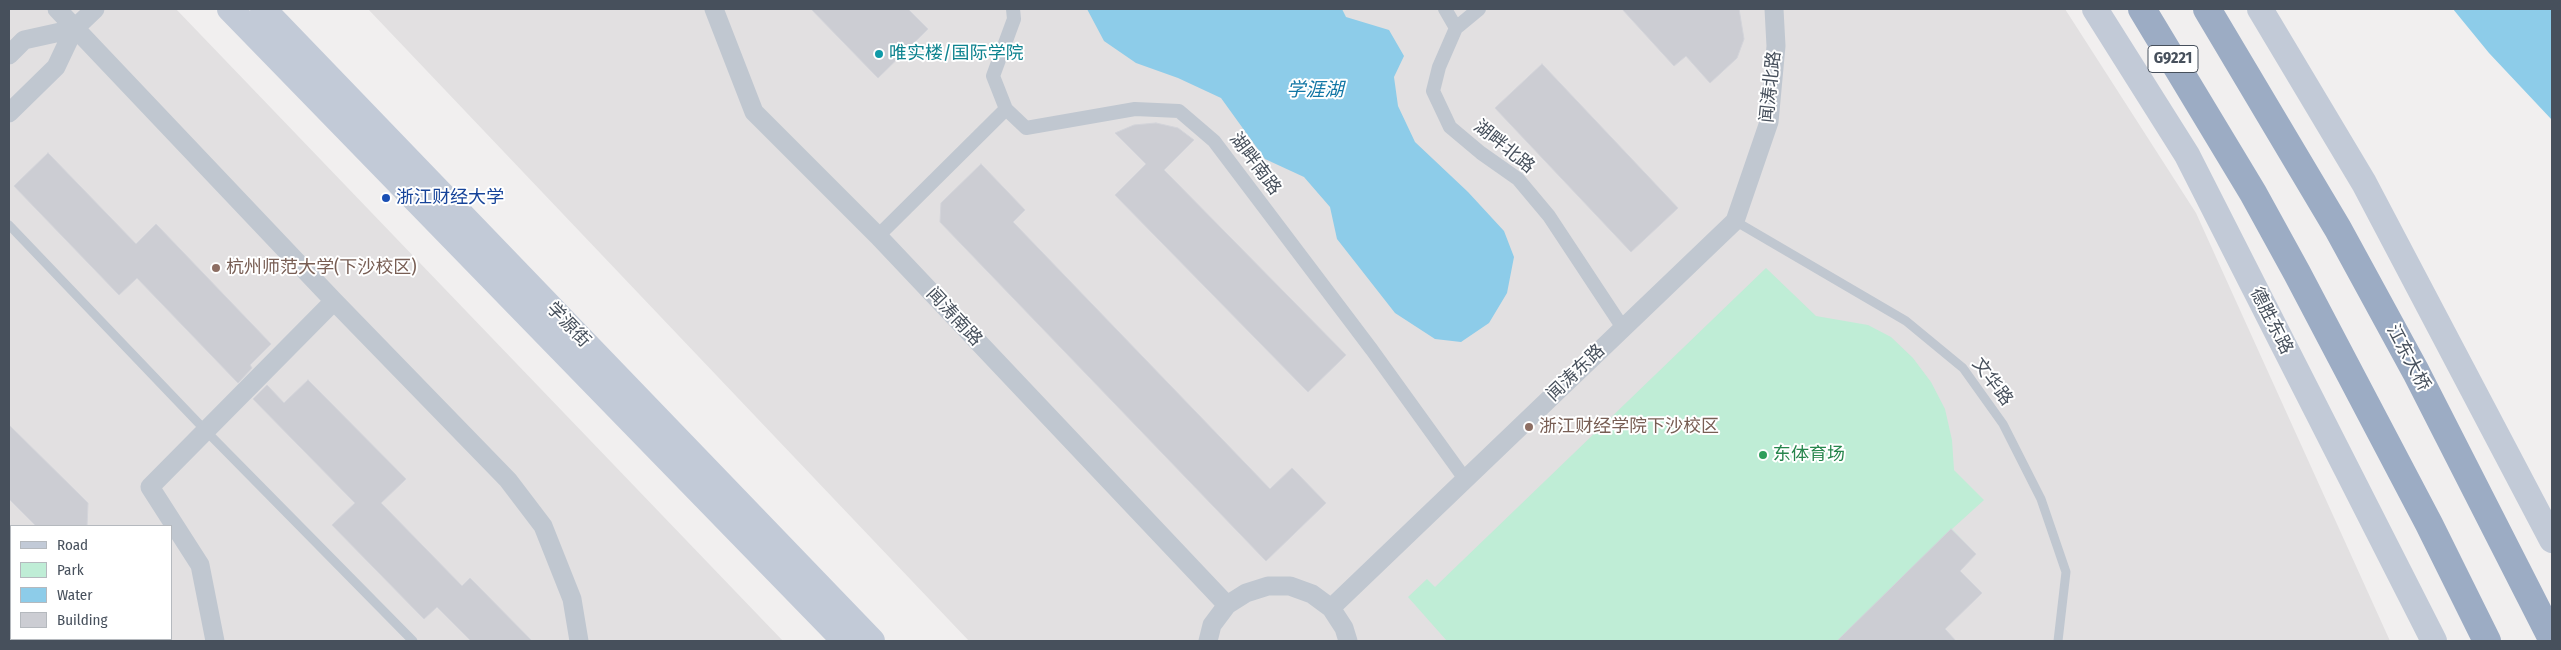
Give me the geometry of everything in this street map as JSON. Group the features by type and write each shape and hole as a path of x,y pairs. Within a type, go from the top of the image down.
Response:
{"highway":[{"name":"G9221","path":"2142,9 2204,110 2297,273 2430,524 2487,641"},
{"name":"江东大桥","path":"2207,9 2338,229 2412,364 2552,639"}],"main road":[{"path":"230,9 845,641"},
{"name":"学源街","path":"263,9 872,641"},
{"name":"德胜东路","path":"2095,9 2188,156 2434,641"},
{"path":"2260,9 2364,183 2552,540"}],"street":[{"path":"57,9 334,302 508,480 543,526 572,599 579,641"},
{"path":"9,112 56,67 74,29 95,9"},
{"name":"闻涛南路","path":"714,9 754,112 878,236 1227,606"},
{"name":"湖畔南路","path":"1013,9 1014,19 994,76 1006,109 1026,128 1134,109 1179,111 1214,141 1372,350 1465,479"},
{"path":"1445,9 1456,28 1479,9"},
{"name":"闻涛北路","path":"1735,220 1769,122 1776,46 1774,9"},
{"name":"湖畔北路","path":"1456,28 1439,66 1433,91 1450,127 1481,153 1518,179 1549,216 1623,328"},
{"path":"9,55 24,40 74,29"},
{"path":"878,236 1006,109"},
{"name":"闻涛东路","path":"1331,608 1735,220"},
{"path":"215,641 200,565 150,487 334,302"},
{"path":"1208,641 1212,625 1227,606 1246,592 1268,586 1283,586 1312,594 1331,608 1344,628 1348,641"}],"lane":[{"name":"文华路","path":"1735,220 1906,321 1963,368 2003,424 2041,499 2066,572 2058,641"},
{"path":"9,225 206,431 413,641"}],"shaded area":[{"name":"杭州师范大学(下沙校区)","path":"9,9 176,9 783,641 9,641"},
{"name":"浙江财经学院下沙校区","path":"368,9 2065,9 2196,213 2390,641 969,641"}],"green space":[{"name":"东体育场","path":"1766,268 1816,316 1868,325 1891,337 1913,358 1931,382 1945,409 1952,440 1954,470 1984,500 1952,529 1976,554 1885,641 1447,641 1408,597 1427,579 1435,587"}],"water":[{"name":"学涯湖","path":"1087,9 1342,9 1346,17 1389,30 1404,56 1394,77 1398,106 1415,142 1468,192 1504,231 1514,257 1507,293 1489,323 1461,342 1435,339 1395,313 1337,239 1330,207 1304,177 1265,159 1221,98 1178,78 1136,63 1104,41"},
{"path":"2453,9 2552,9 2552,120 2489,53"}],"building":[{"name":"唯实楼/国际学院","path":"811,9 908,9 928,29 878,78"},
{"path":"1622,9 1739,9 1744,39 1737,58 1710,83 1686,56 1674,66"},
{"path":"1542,64 1678,208 1631,252 1495,108"},
{"path":"1156,123 1178,128 1194,140 1164,170 1346,355 1308,392 1115,195 1146,164 1115,133 1134,125"},
{"path":"48,153 136,244 156,224 271,344 250,365 252,368 238,383 137,278 119,295 14,186"},
{"path":"981,164 1025,210 1013,222 1270,489 1292,468 1326,503 1266,561 940,222 941,203"},
{"path":"308,380 406,479 381,503 462,586 470,578 532,641 471,641 437,607 424,619 332,525 355,503 253,399 267,385 284,403"},
{"path":"9,425 88,503 87,525 35,525 9,499"},
{"path":"1951,529 1976,554 1960,571 1982,593 1945,629 1956,641 1837,641"}],"place":[{"name":"唯实楼/国际学院","path":"879,54"},
{"name":"浙江财经大学","path":"386,198"},
{"name":"杭州师范大学(下沙校区)","path":"216,268"},
{"name":"浙江财经学院下沙校区","path":"1529,427"},
{"name":"东体育场","path":"1763,455"}]}
